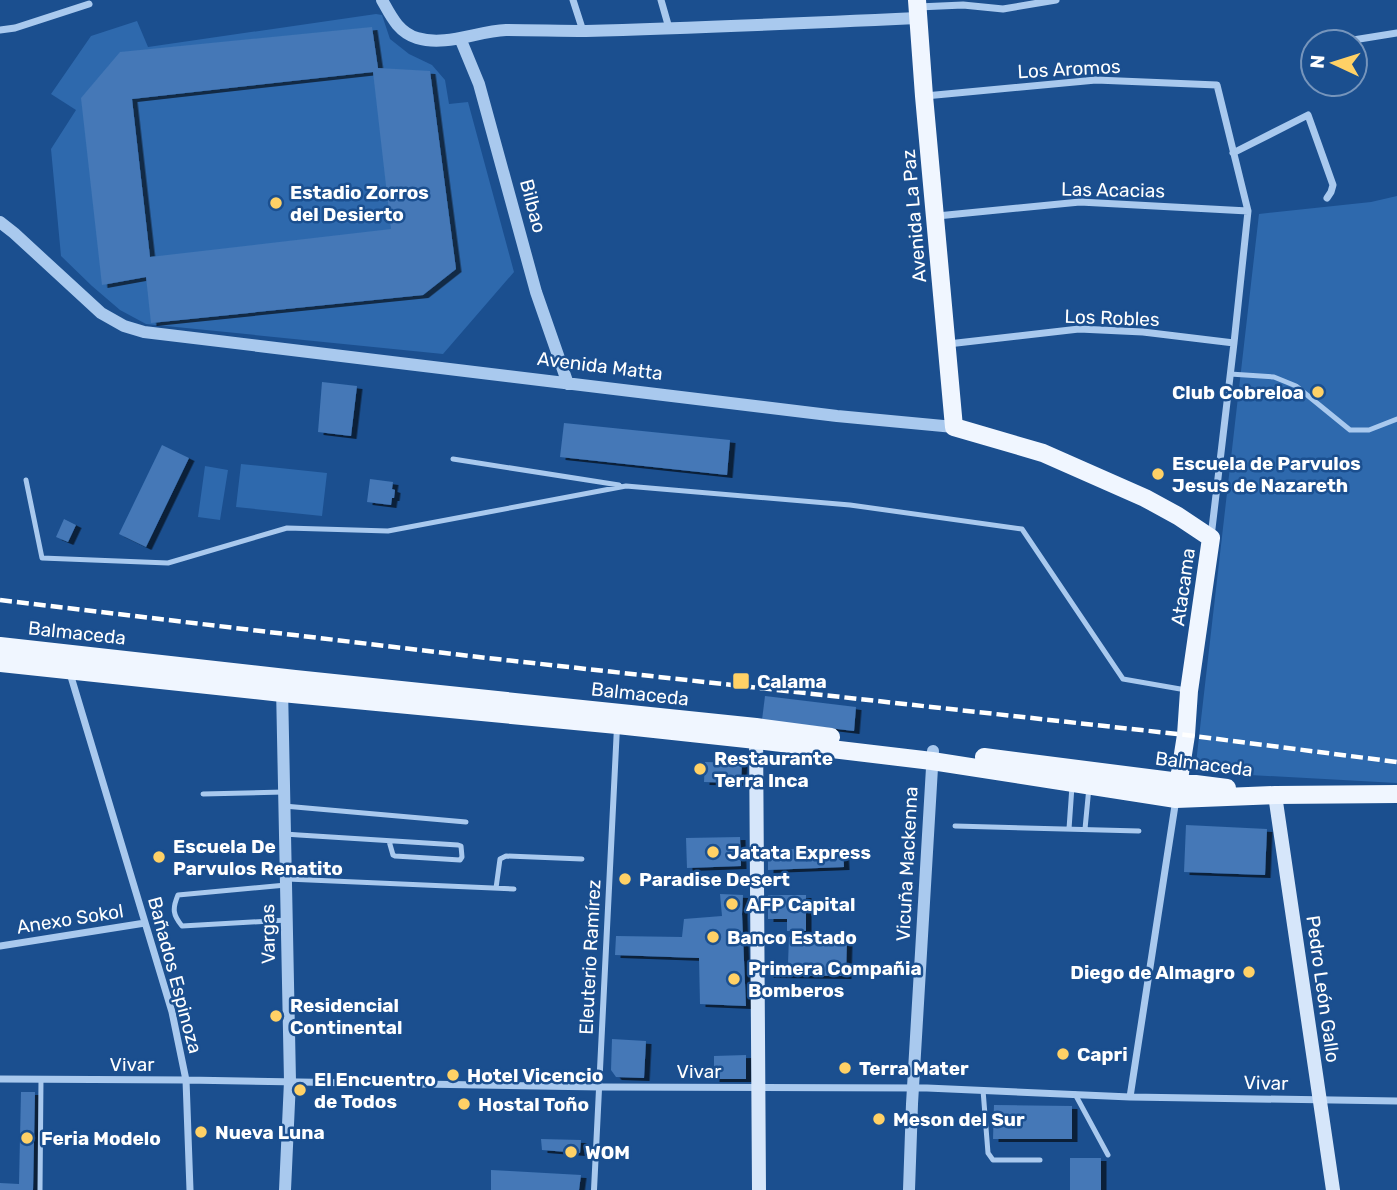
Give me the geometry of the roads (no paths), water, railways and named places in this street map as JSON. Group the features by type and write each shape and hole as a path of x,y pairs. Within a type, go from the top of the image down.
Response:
{"main road":[{"name":"Avenida La Paz","path":"917,8 954,428"},
{"name":"Avenida Matta","path":"954,428 1043,453 1145,498 1211,538"},
{"name":"Atacama","path":"1178,790 1211,538"},
{"name":"Balmaceda","path":"0,646 282,685 617,725 755,734"},
{"name":"Balmaceda","path":"0,663 69,671 282,685 755,734 1178,790"},
{"path":"755,734 759,1190"},
{"name":"Balmaceda","path":"932,756 1081,784 1275,794 1397,794"},
{"name":"Pedro León Gallo","path":"1275,794 1333,1190"}],"street":[{"path":"382,0 402,31 417,38 434,41 504,30 669,28 963,5 1003,9 1056,0"},
{"path":"573,0 583,31"},
{"path":"661,0 669,28"},
{"path":"0,30 15,28 89,4"},
{"path":"1369,37 1397,33"},
{"name":"Bilbao","path":"460,38 479,84 536,292 568,384"},
{"name":"Los Aromos","path":"924,96 1096,80 1217,85"},
{"name":"Atacama","path":"1211,538 1248,211 1217,85"},
{"path":"1233,153 1308,115 1333,185 1327,198"},
{"name":"Las Acacias","path":"936,217 1080,202 1248,211"},
{"name":"Avenida Matta","path":"0,222 101,313 134,329 568,384 954,428"},
{"name":"Los Robles","path":"948,344 1079,329 1143,332 1234,343"},
{"name":"Bañados Espinoza","path":"64,653 172,1012 186,1080 190,1190"},
{"name":"Vargas","path":"282,685 290,1082 285,1190"},
{"name":"Eleuterio Ramírez","path":"594,1190 617,725"},
{"name":"Vicuña Mackenna","path":"909,1190 932,756"},
{"name":"Atacama","path":"1130,1097 1178,790"},
{"name":"Anexo Sokol","path":"0,946 145,923"},
{"name":"Vivar","path":"0,1079 599,1087 914,1088 1130,1097 1397,1101"}],"lane":[{"path":"1230,374 1274,377 1296,386 1350,429 1369,430 1397,419"},
{"path":"453,459 626,486 850,505 1022,529 1123,679 1189,691"},
{"path":"26,480 42,558 168,563 287,528 388,531 626,486"},
{"path":"1069,829 1081,784"},
{"path":"1081,784 1086,829"},
{"path":"203,794 284,792"},
{"path":"284,806 466,822"},
{"path":"955,826 1139,831"},
{"path":"285,834 458,845 461,846 462,857 460,860 395,856 389,841"},
{"path":"496,888 500,859 506,856 582,859"},
{"path":"287,919 182,926 174,917 173,906 178,895 286,882 514,889"},
{"path":"40,1190 41,1079"},
{"path":"984,1090 988,1153 993,1160 1040,1160"},
{"path":"1075,1094 1108,1155"}],"railway":[{"path":"0,600 487,658 1186,735 1397,762"}],"place":[{"name":"Estadio Zorros del Desierto","path":"276,203"},
{"name":"Club Cobreloa","path":"1318,392"},
{"name":"Escuela de Parvulos Jesus de Nazareth","path":"1158,474"},
{"name":"Calama","path":"741,681"},
{"name":"Restaurante Terra Inca","path":"700,769"},
{"name":"Jatata Express","path":"713,852"},
{"name":"Escuela De Parvulos Renatito","path":"159,857"},
{"name":"Paradise Desert","path":"625,879"},
{"name":"AFP Capital","path":"732,904"},
{"name":"Banco Estado","path":"713,937"},
{"name":"Diego de Almagro","path":"1249,972"},
{"name":"Primera Compañia Bomberos","path":"734,979"},
{"name":"Residencial Continental","path":"276,1016"},
{"name":"Capri","path":"1063,1054"},
{"name":"Terra Mater","path":"845,1068"},
{"name":"Hotel Vicencio","path":"453,1075"},
{"name":"El Encuentro de Todos","path":"300,1090"},
{"name":"Hostal Toño","path":"464,1104"},
{"name":"Meson del Sur","path":"879,1119"},
{"name":"Nueva Luna","path":"201,1132"},
{"name":"Feria Modelo","path":"27,1138"},
{"name":"WOM","path":"571,1152"}]}
